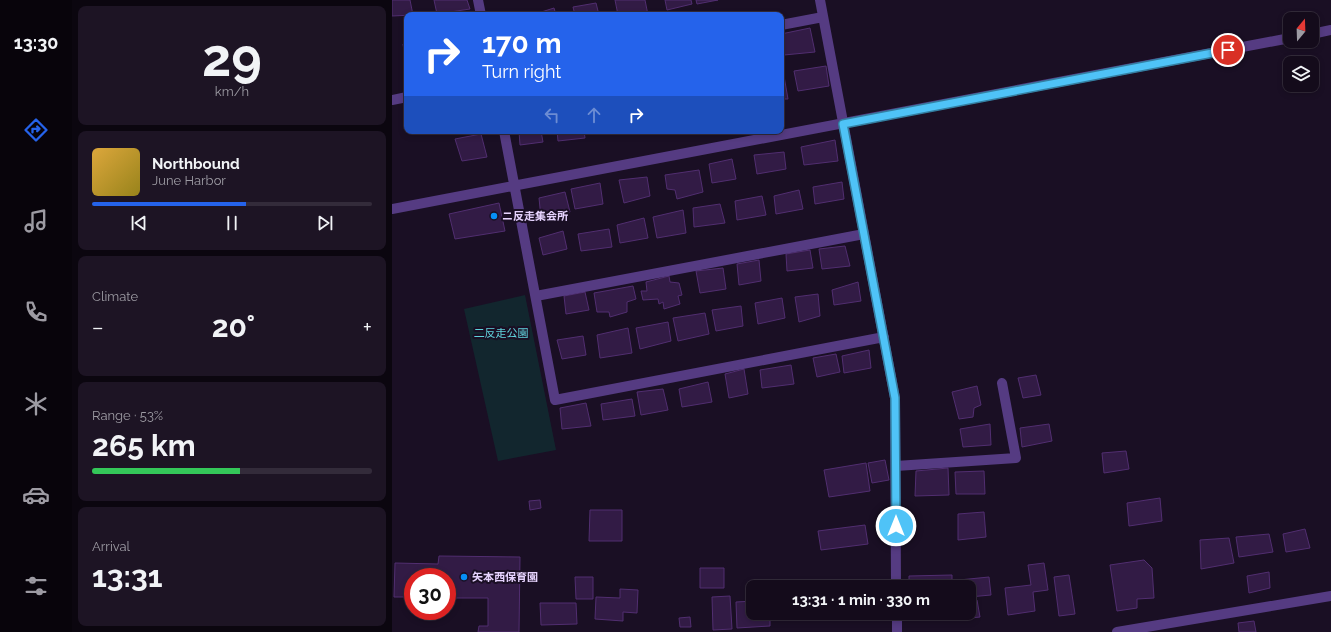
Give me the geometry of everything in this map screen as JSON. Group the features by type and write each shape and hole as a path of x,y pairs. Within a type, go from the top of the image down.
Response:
{"street":[{"path":"478,0 480,12"},
{"path":"820,0 895,398 896,580"},
{"path":"784,24 823,17"},
{"path":"1319,33 1331,30"},
{"path":"392,209 1283,39"},
{"path":"392,100 404,98"},
{"path":"505,134 555,400 884,338"},
{"path":"536,296 864,234"},
{"path":"896,466 1016,458 1002,383"},
{"path":"1117,632 1331,596"},
{"path":"896,620 897,632"}],"green space":[{"name":"二反走公園","path":"525,295 556,450 498,461 464,309"}],"building":[{"path":"392,0 410,0 412,12 404,12 404,15 392,16"},
{"path":"434,0 467,0 470,9 450,12 437,12"},
{"path":"615,0 645,0 647,12 617,12"},
{"path":"665,0 691,0 692,4 667,10"},
{"path":"696,0 718,0 697,4"},
{"path":"596,3 598,12 574,12 573,7"},
{"path":"554,8 555,12 541,12"},
{"path":"810,28 815,52 784,55 784,33"},
{"path":"826,66 829,86 798,91 794,71"},
{"path":"784,76 788,99 784,99"},
{"path":"481,134 487,157 462,161 455,139"},
{"path":"519,134 542,134 543,142 520,145"},
{"path":"557,134 584,134 585,138 558,141"},
{"path":"835,140 838,161 804,165 801,147"},
{"path":"784,152 786,169 757,174 754,155"},
{"path":"732,159 736,179 712,183 709,164"},
{"path":"699,170 703,192 677,199 675,190 667,189 665,175"},
{"path":"647,177 650,196 624,203 619,180"},
{"path":"842,182 844,199 815,204 813,187"},
{"path":"600,183 603,204 575,209 571,189"},
{"path":"799,190 803,209 776,214 774,196"},
{"path":"565,192 570,212 541,218 539,198"},
{"path":"762,196 766,215 737,220 735,201"},
{"path":"499,203 505,231 455,239 449,214"},
{"path":"720,204 725,223 694,227 693,208"},
{"path":"683,210 686,233 657,238 653,217"},
{"path":"644,218 648,238 620,243 617,225"},
{"path":"609,229 612,247 581,251 578,234"},
{"path":"563,231 567,249 543,255 539,238"},
{"path":"845,246 850,266 822,269 819,249"},
{"path":"810,250 813,268 787,271 786,254"},
{"path":"759,260 761,281 739,285 737,264"},
{"path":"723,268 726,289 700,293 696,271"},
{"path":"669,276 670,282 679,283 682,295 678,296 680,304 664,309 663,302 659,304 658,299 643,300 641,291 647,291 646,282"},
{"path":"858,282 861,301 834,305 832,290"},
{"path":"633,286 636,299 627,302 627,312 610,317 609,312 597,312 594,293"},
{"path":"585,292 589,310 566,314 564,296"},
{"path":"818,294 820,316 799,322 795,297"},
{"path":"782,298 785,318 758,324 755,303"},
{"path":"741,306 743,326 716,331 712,310"},
{"path":"705,313 709,334 678,341 673,318"},
{"path":"668,322 671,341 640,349 636,328"},
{"path":"628,328 632,353 600,358 597,335"},
{"path":"583,336 586,355 562,359 557,340"},
{"path":"869,350 871,368 844,373 842,356"},
{"path":"836,354 840,372 817,377 813,358"},
{"path":"791,365 794,384 762,388 760,370"},
{"path":"744,369 748,394 729,398 725,374"},
{"path":"1036,375 1041,395 1023,398 1018,378"},
{"path":"708,382 712,402 682,407 679,389"},
{"path":"977,386 981,405 974,408 973,417 959,419 952,392"},
{"path":"663,389 668,410 641,415 637,392"},
{"path":"632,399 635,416 603,420 601,404"},
{"path":"586,403 591,426 562,429 560,408"},
{"path":"990,424 991,445 963,447 960,429"},
{"path":"1049,424 1052,441 1022,447 1020,428"},
{"path":"1126,451 1129,469 1104,473 1102,453"},
{"path":"885,460 889,480 872,483 868,463"},
{"path":"866,463 870,491 829,497 824,470"},
{"path":"948,468 949,495 915,496 916,471"},
{"path":"984,471 985,494 956,494 955,472"},
{"path":"1160,498 1162,521 1129,526 1127,503"},
{"path":"540,500 541,508 530,510 529,501"},
{"path":"590,510 622,510 622,541 589,541"},
{"path":"984,512 986,537 958,540 958,514"},
{"path":"865,525 868,544 821,550 818,531"},
{"path":"1305,529 1310,548 1286,552 1283,534"},
{"path":"1269,534 1273,552 1239,557 1236,537"},
{"path":"1229,538 1234,563 1201,569 1200,540"},
{"path":"439,556 520,557 519,632 478,632 479,626 488,626 488,598 456,598 456,568 404,568 404,597 394,597 395,563 438,564"},
{"path":"1144,560 1152,568 1154,598 1137,599 1137,608 1117,611 1110,565"},
{"path":"1044,563 1048,590 1033,592 1035,611 1008,615 1005,588 1031,585 1028,565"},
{"path":"700,568 724,568 724,588 700,588"},
{"path":"1269,572 1270,588 1249,593 1247,576"},
{"path":"952,575 952,580 909,580 909,576"},
{"path":"1069,575 1075,614 1059,616 1054,577"},
{"path":"575,577 593,577 593,599 576,599"},
{"path":"989,577 991,595 976,596 976,580 959,580"},
{"path":"620,589 638,590 637,613 623,612 623,621 595,619 596,597 620,598"},
{"path":"730,596 732,629 713,630 712,597"},
{"path":"977,600 980,617 976,617"},
{"path":"746,601 746,620 770,620 770,626 737,628 736,602"},
{"path":"540,603 576,603 577,624 541,625"},
{"path":"690,617 691,627 680,627 679,618"},
{"path":"1254,621 1256,632 1239,632 1238,623"}],"place":[{"name":"ニ反走集会所","path":"494,216"},
{"name":"矢本西保育園","path":"464,577"}],"route":[{"path":"896,526 895,398 843,124 1228,50"}]}
